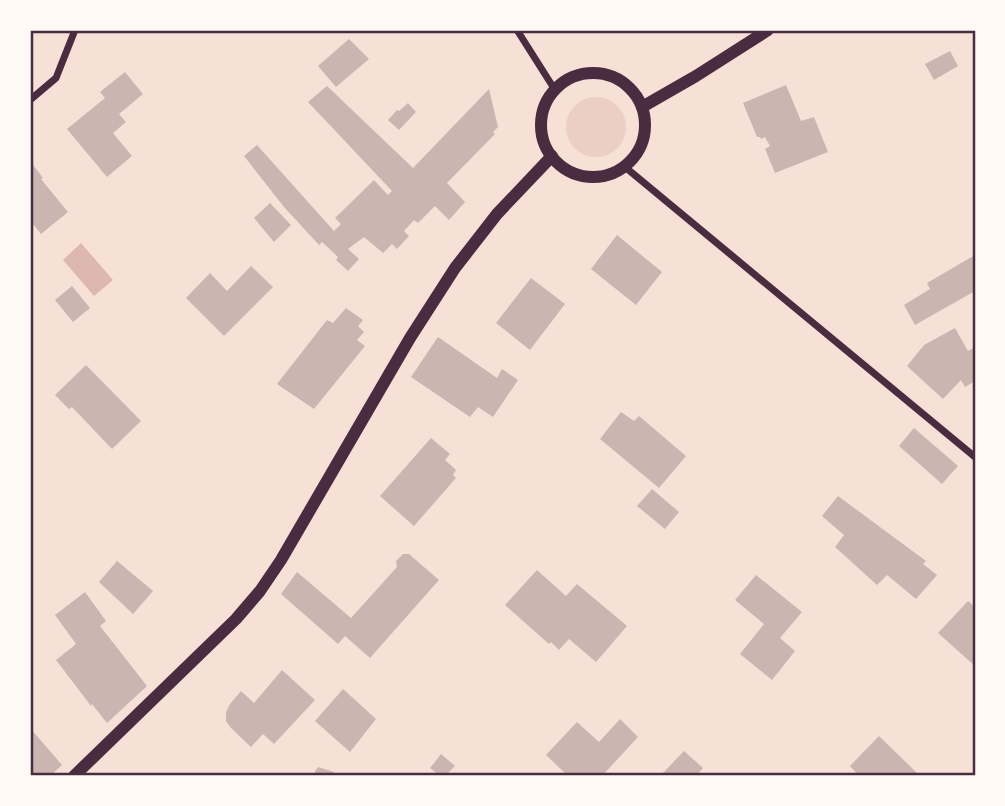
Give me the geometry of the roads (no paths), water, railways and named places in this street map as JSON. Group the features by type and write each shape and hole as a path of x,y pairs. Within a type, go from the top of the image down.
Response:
{"street":[{"path":"30,100 57,78 75,30"},
{"path":"517,30 555,90"},
{"path":"642,107 768,30"},
{"path":"586,74 603,74 620,80 633,92 642,107 646,123 644,140 625,167 611,175 578,175 563,168 551,156 544,140 541,122 545,105 555,90 569,79 586,74"},
{"path":"74,776 236,619 260,591 281,560 410,338 455,268 497,214 551,156"},
{"path":"625,167 975,457"}]}
